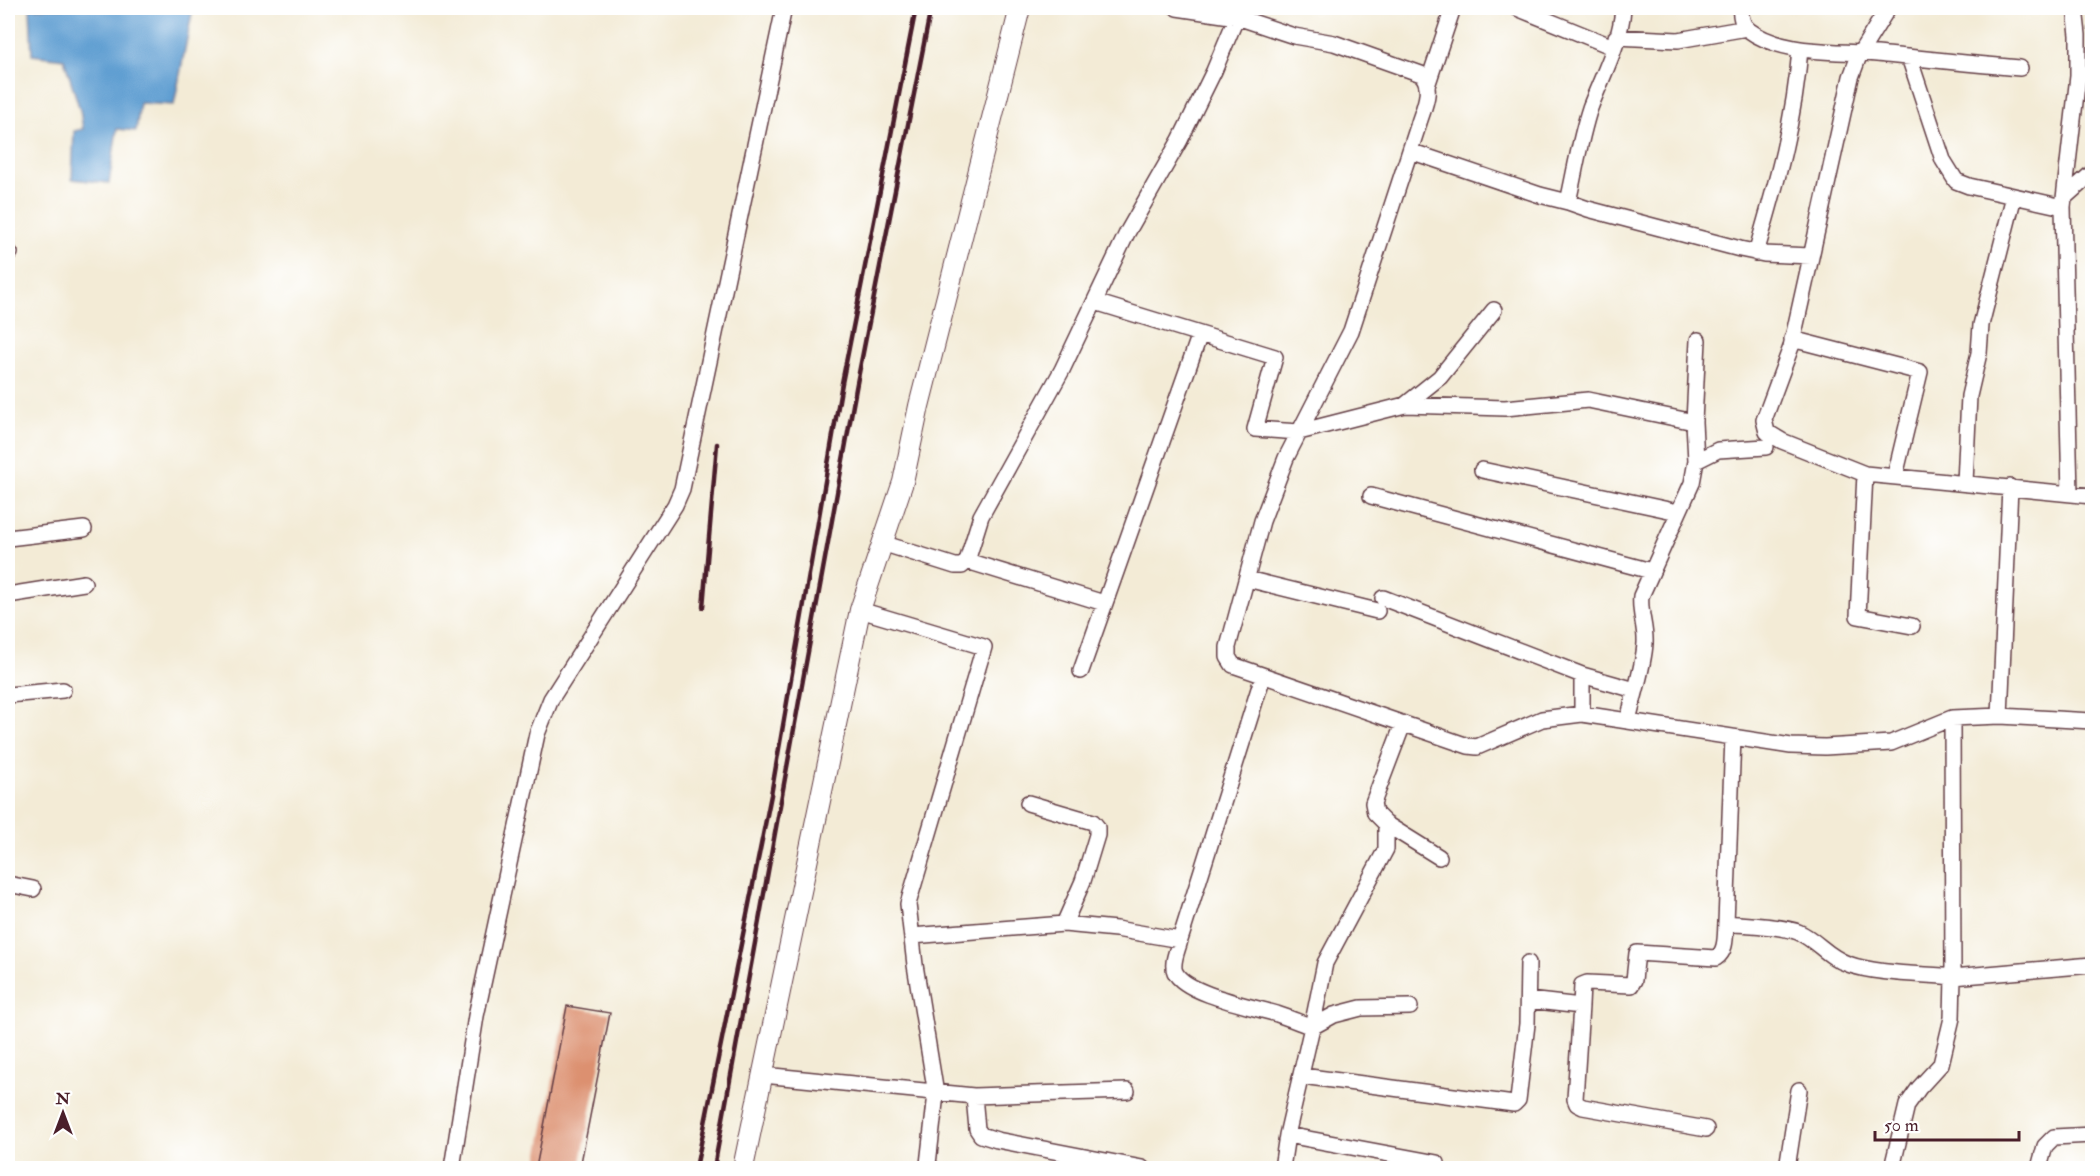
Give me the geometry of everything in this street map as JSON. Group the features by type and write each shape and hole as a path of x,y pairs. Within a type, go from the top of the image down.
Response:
{"street":[{"path":"452,1168 476,1016 537,734 551,699 675,505 682,489 784,8"},
{"path":"743,1168 860,610 903,482 919,406 1020,8"},
{"path":"1178,8 1239,12 1294,36 1334,43 1421,74 1427,86 1427,96 1410,151 1351,331 1286,458 1262,521 1228,647 1228,657 1233,665 1402,724 1477,747 1542,719 1582,714 1791,746 1825,747 1891,743 1952,718 2000,717 2092,721"},
{"path":"1427,86 1453,8"},
{"path":"1517,8 1615,42 1678,40 1747,28"},
{"path":"1568,202 1589,111 1615,42 1623,8"},
{"path":"1740,8 1743,24 1747,28 1788,47 2020,68"},
{"path":"1888,8 1860,53 1849,88 1792,339 1764,420 1767,432 1782,441 1865,474 2092,496"},
{"path":"2070,494 2064,202 2085,75 2075,8"},
{"path":"882,543 955,566 962,566 967,561 981,516 1062,370 1127,233 1180,140 1214,71 1239,12"},
{"path":"1756,253 1782,165 1794,104 1800,49"},
{"path":"1910,57 1943,160 1956,181 2014,196 2064,202"},
{"path":"1410,151 1540,195 1678,234 1756,253 1811,256"},
{"path":"2064,202 2092,172"},
{"path":"1965,483 1969,396 1979,353 1983,313 2014,196"},
{"path":"1095,302 1275,357 1255,429 1299,432 1405,405 1505,408 1588,400 1694,422"},
{"path":"1405,405 1440,377 1494,309"},
{"path":"1081,671 1200,334"},
{"path":"1792,339 1920,372 1895,476"},
{"path":"1628,721 1645,645 1645,631 1640,607 1641,596 1692,483 1696,461 1694,422 1698,340"},
{"path":"1696,461 1718,450 1766,447"},
{"path":"1482,470 1678,512"},
{"path":"1865,474 1858,616 1912,626"},
{"path":"2000,717 2010,487"},
{"path":"1371,496 1651,571"},
{"path":"8,538 84,529"},
{"path":"967,561 1104,603"},
{"path":"1247,579 1380,604 1582,675 1635,690"},
{"path":"8,595 84,583"},
{"path":"860,610 984,646 908,904 936,1094 928,1164 932,1168"},
{"path":"1582,675 1582,714"},
{"path":"1263,676 1180,940 1174,963 1175,971 1186,983 1220,998 1278,1014 1312,1028"},
{"path":"8,695 63,690"},
{"path":"1892,1168 1907,1105 1941,1064 1952,1018 1952,718"},
{"path":"1402,724 1372,803 1375,813 1386,824 1439,857"},
{"path":"1706,1129 1577,1104 1575,1099 1582,985 1587,983 1631,985 1634,980 1637,953 1716,957 1721,955 1726,923 1733,738"},
{"path":"1028,803 1093,822 1097,827 1097,835 1083,880 1064,924"},
{"path":"1282,1168 1287,1135 1302,1076 1325,963 1386,849 1386,824"},
{"path":"8,884 33,890"},
{"path":"1726,923 1797,932 1813,941 1831,957 1866,969 1953,977 2092,965"},
{"path":"912,936 1064,924 1116,929 1180,940"},
{"path":"1302,1076 1514,1104 1518,1100 1524,1060 1528,963"},
{"path":"1528,1000 1581,1006"},
{"path":"1312,1028 1334,1015 1361,1008 1410,1007"},
{"path":"763,1076 974,1096 1127,1091"},
{"path":"1787,1168 1799,1090"},
{"path":"974,1096 977,1129 981,1135 1142,1168"},
{"path":"1287,1135 1437,1163"},
{"path":"2039,1168 2045,1146 2054,1137 2092,1135"}],"water":[{"path":"30,8 193,8 174,105 140,103 136,131 117,129 109,183 72,179 74,131 83,129 80,110 64,59 32,55"}],"building":[{"path":"567,1006 610,1013 580,1168 536,1168"}],"railway":[{"path":"696,1168 771,795 842,383 916,8"},
{"path":"714,1168 857,383 931,8"},
{"path":"703,607 717,444"}]}
